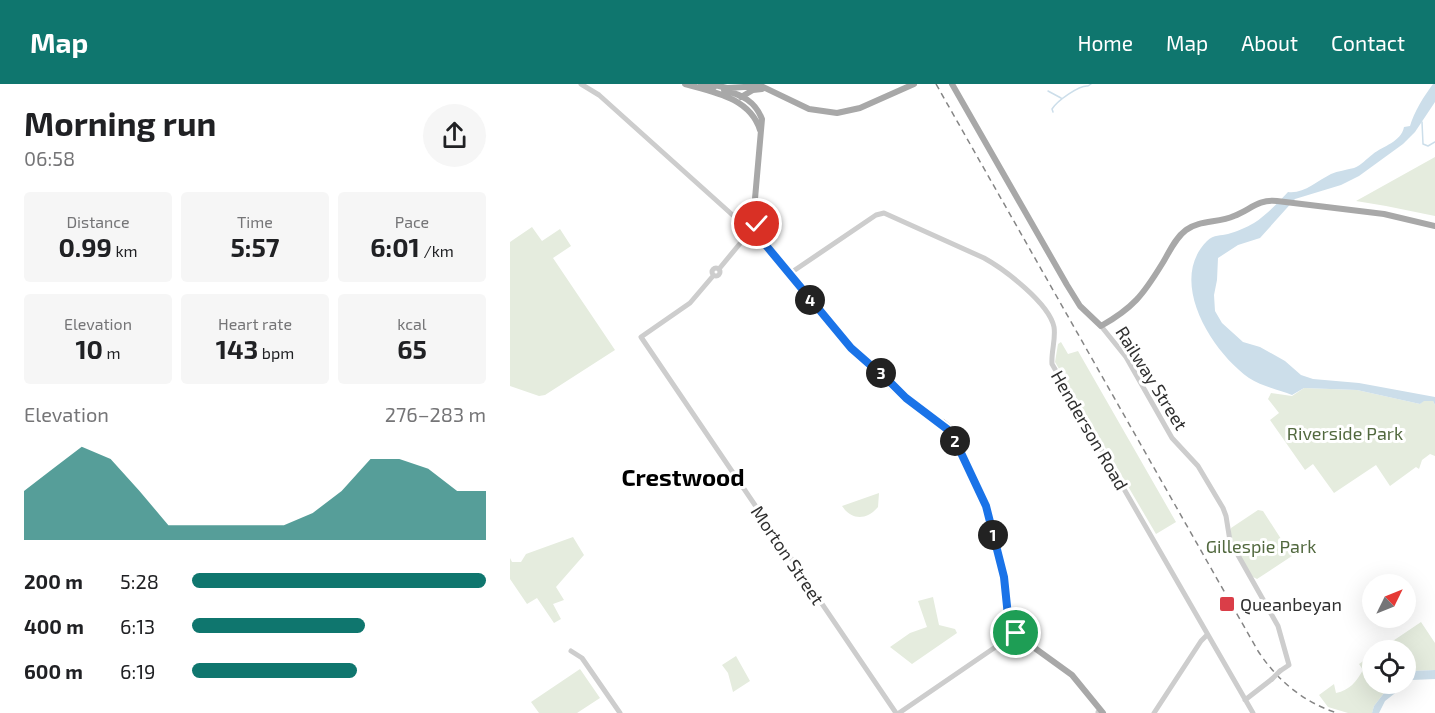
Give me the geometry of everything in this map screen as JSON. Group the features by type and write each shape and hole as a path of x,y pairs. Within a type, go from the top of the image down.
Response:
{"main road":[{"path":"685,84 727,88 763,86 809,109 837,113 860,108 914,84"},
{"path":"701,84 742,96 753,104 761,118 760,151 750,230"},
{"name":"Railway Street","path":"951,84 1071,292 1080,306 1101,326"},
{"path":"749,86 744,90 742,96 744,102 754,111 761,137"},
{"path":"711,87 734,97 759,89 774,95"},
{"path":"711,87 745,106 754,115 758,124"},
{"path":"753,104 753,98 758,93 782,97"},
{"path":"1101,326 1124,312 1139,298 1178,237 1187,229 1198,224 1228,219 1260,202 1276,201 1384,214 1435,226"},
{"path":"750,230 757,224 754,210"},
{"path":"750,230 764,243 846,342 906,398 949,428 986,506 1005,584 1003,613 1005,622 1014,634 1072,675 1100,713"}],"street":[{"path":"582,84 599,95 750,230"},
{"name":"Henderson Road","path":"789,274 881,213 889,214 933,233 1000,267 1028,291 1053,323 1052,364 1252,713"},
{"name":"Morton Street","path":"750,230 719,269 719,276 713,276 690,303 641,337 897,713"},
{"name":"Railway Street","path":"1101,326 1126,357 1172,438 1198,466 1223,508 1230,541 1278,626 1289,665 1245,700"},
{"path":"897,713 1014,634"},
{"path":"1154,713 1207,635"},
{"path":"571,651 582,658 620,713"}],"green space":[{"path":"1435,157 1435,216 1356,201"},
{"path":"532,227 542,241 560,229 571,246 553,258 615,350 545,395 539,396 510,386 510,242"},
{"path":"1061,342 1068,354 1078,351 1176,522 1156,534 1055,362 1058,344"},
{"name":"Riverside Park","path":"1304,388 1357,390 1420,404 1423,401 1433,401 1435,405 1435,456 1430,454 1422,460 1419,469 1416,467 1390,486 1376,465 1334,493 1313,464 1305,470 1270,420 1279,413 1268,399 1271,393 1292,396"},
{"path":"879,493 878,507 864,516 850,514 842,506"},
{"name":"Gillespie Park","path":"1258,510 1263,511 1292,556 1257,579 1253,577 1238,554 1232,541 1231,528"},
{"path":"573,537 584,555 556,587 564,600 553,604 561,619 554,623 537,598 527,604 510,579 510,558 512,562 521,562 526,554"},
{"path":"933,597 939,625 955,629 957,633 912,664 890,647 910,633 927,627 918,601"},
{"path":"1421,622 1435,643 1435,670 1416,671 1416,640 1394,640 1412,628 1416,628"},
{"path":"736,656 750,681 733,692 728,673 722,665"},
{"path":"580,669 600,698 577,713 539,713 531,702"},
{"path":"1362,672 1362,694 1383,694 1374,706 1372,713 1348,713 1328,707 1319,695 1334,684 1336,693 1349,688"}],"water":[{"path":"1435,84 1435,102 1415,132 1403,144 1359,176 1341,185 1295,199 1260,238 1238,245 1218,258 1214,295 1215,311 1222,323 1243,342 1260,347 1285,361 1301,375 1313,379 1359,383 1435,397 1435,405 1433,401 1424,401 1420,404 1357,390 1304,388 1292,395 1264,386 1249,378 1221,351 1199,315 1193,295 1191,276 1196,257 1207,241 1215,236 1234,232 1254,223 1288,192 1300,191 1331,174 1357,167 1396,140 1404,127 1410,126"},
{"path":"1435,670 1435,679 1416,680 1416,671"},
{"path":"1383,694 1394,694 1385,701 1379,713 1372,713 1374,706"}],"waterway":[{"path":"1053,112 1052,109 1063,98 1091,84"},
{"path":"1048,91 1061,98"},
{"path":"1422,122 1423,144 1428,146 1435,142"}],"railway":[{"path":"936,84 1265,662 1292,689 1313,703 1337,713"}],"place":[{"name":"Queanbeyan","path":"1227,604"}],"district":[{"name":"Crestwood","path":"683,476"}],"route":[{"path":"757,224 758,232 764,243 851,348 906,398 947,429 954,438 986,506 1004,577 1008,616 1016,633"}]}
